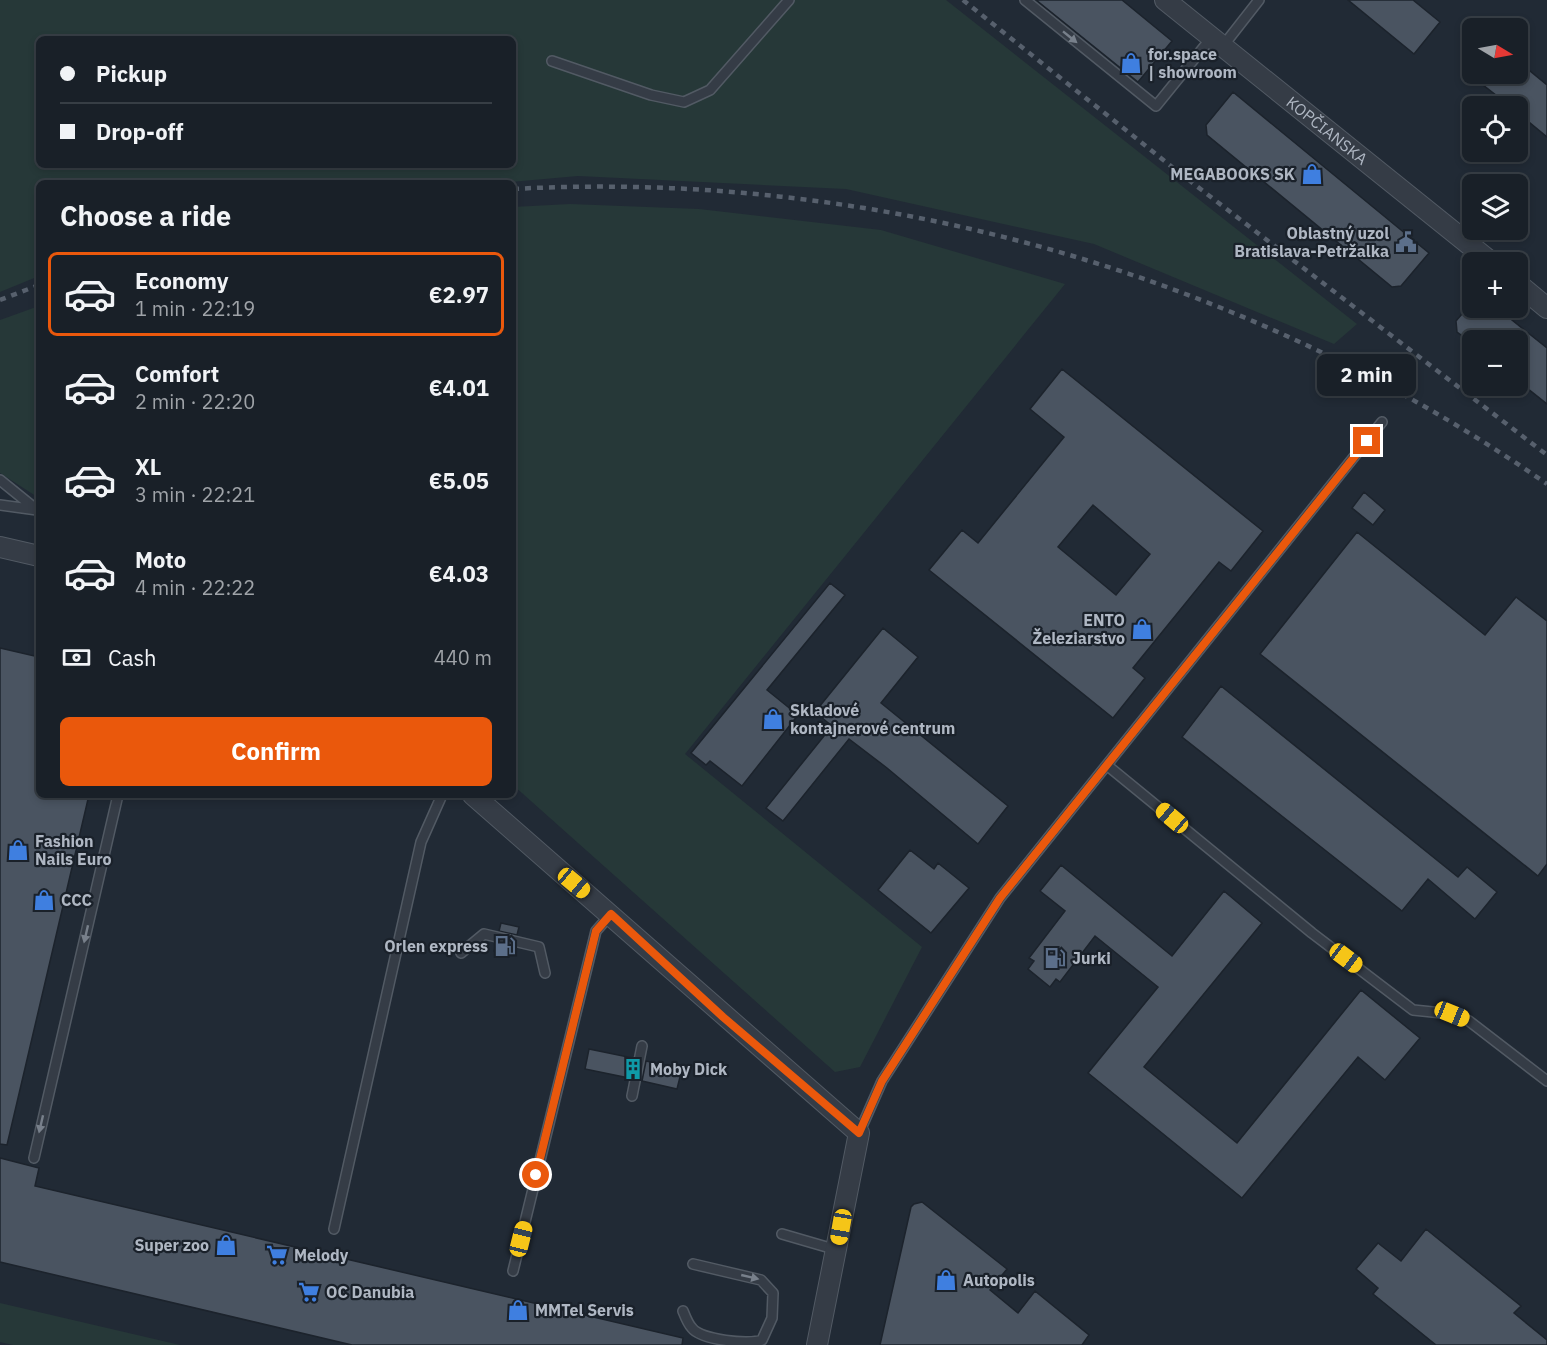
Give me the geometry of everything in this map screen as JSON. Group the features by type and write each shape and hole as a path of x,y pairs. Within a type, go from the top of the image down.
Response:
{"street":[{"name":"KOPČIANSKA","path":"1165,0 1479,252"},
{"path":"1528,292 1547,308"},
{"path":"0,547 36,555"},
{"path":"476,798 611,914 723,1017 859,1133 817,1345"}],"lane":[{"path":"552,62 651,96 684,102 710,90 789,0"},
{"path":"1024,0 1156,106 1259,0"},
{"path":"859,1133 882,1081 1000,898 1382,422"},
{"path":"0,480 36,508"},
{"path":"0,505 36,510"},
{"path":"1108,766 1312,933 1413,1010 1452,1014 1469,1021 1547,1081"},
{"path":"33,1158 117,798"},
{"path":"334,1229 421,842 441,798"},
{"path":"513,1271 596,931 611,914"},
{"path":"461,953 484,934 539,947 545,973"},
{"path":"632,1096 642,1046"},
{"path":"782,1234 837,1250"},
{"path":"683,1311 698,1334 741,1344 762,1340 772,1318 773,1293 766,1282 693,1264"}],"shaded area":[{"path":"0,0 946,0 1357,324 1334,344 1094,244 846,189 578,176 516,181 36,180 36,277 0,292"},
{"path":"570,204 699,209 881,230 1065,284 685,754 922,947 860,1067 835,1072 516,788 516,207"},
{"path":"36,307 36,496 0,473 0,320"},
{"path":"0,1303 180,1345 13,1345 0,1342"}],"building":[{"name":"for.space | showroom","path":"1036,0 1122,0 1172,41 1138,82"},
{"path":"1348,0 1413,0 1440,22 1414,54"},
{"path":"1528,69 1547,85 1547,137 1528,121 1528,96 1497,96 1482,84 1528,84"},
{"path":"1233,92 1429,253 1401,286 1392,287 1207,135 1206,125"},
{"path":"1462,314 1462,318 1510,318 1524,330 1462,330 1462,336 1457,332 1456,321"},
{"path":"1528,333 1547,348 1547,404 1528,389"},
{"path":"1062,369 1263,531 1231,571 1219,562 1133,668 1145,678 1113,718 929,570 962,530 978,543 1064,437 1030,409","holes":["1093,505 1150,554 1116,595 1058,547"]},
{"path":"1364,492 1385,510 1373,525 1352,508"},
{"path":"1357,532 1485,635 1516,597 1547,621 1547,864 1538,876 1260,654"},
{"path":"830,583 845,595 767,690 798,715 742,786 710,761 706,765 691,753"},
{"path":"883,628 918,657 881,703 1008,806 978,844 849,739 783,821 766,808 832,726 815,712"},
{"path":"0,648 36,656 36,798 88,798 7,1145 0,1144"},
{"path":"1221,686 1458,877 1467,867 1497,892 1475,919 1428,879 1402,911 1182,737"},
{"path":"910,850 934,869 938,863 969,888 931,933 878,890"},
{"path":"1061,865 1172,956 1224,891 1262,923 1144,1067 1237,1143 1361,990 1420,1038 1385,1080 1358,1057 1242,1198 1088,1073 1158,987 1095,936 1060,982 1056,979 1050,987 1028,969 1034,961 1029,958 1065,911 1040,891"},
{"path":"501,923 519,927 517,935 499,931"},
{"path":"496,944 514,948 513,955 494,951"},
{"path":"589,1049 633,1058 629,1078 585,1069"},
{"path":"646,1061 682,1069 677,1089 642,1081"},
{"path":"0,1158 39,1168 35,1186 683,1338 682,1345 352,1345 0,1262"},
{"name":"Autopolis","path":"922,1202 1007,1269 990,1290 1018,1313 1035,1291 1089,1335 1082,1345 880,1345 911,1207"},
{"path":"1426,1229 1521,1306 1514,1313 1547,1340 1547,1345 1436,1345 1373,1294 1378,1288 1356,1269 1378,1243 1401,1261"}],"railway":[{"path":"963,0 1177,171 1547,455"},
{"path":"516,189 650,187 786,197 921,218 1054,251 1184,294 1310,347 1431,410 1547,484"},
{"path":"0,300 36,286"}],"place":[{"name":"for.space | showroom","path":"1131,63"},
{"name":"MEGABOOKS SK","path":"1312,174"},
{"name":"Oblastný uzol Bratislava-Petržalka","path":"1406,242"},
{"name":"ENTO Železiarstvo","path":"1142,629"},
{"name":"Skladové kontajnerové centrum","path":"773,719"},
{"name":"Fashion Nails Euro","path":"18,850"},
{"name":"CCC","path":"44,900"},
{"name":"Orlen express","path":"505,946"},
{"name":"Jurki","path":"1055,958"},
{"name":"Moby Dick","path":"633,1069"},
{"name":"Super zoo","path":"226,1245"},
{"name":"Melody","path":"277,1255"},
{"name":"Autopolis","path":"946,1280"},
{"name":"OC Danubia","path":"309,1292"},
{"name":"MMTel Servis","path":"518,1310"}],"route":[{"path":"536,1175 596,931 611,914 723,1017 815,1093 859,1133 882,1081 1000,898 1098,779 1367,441"}]}
